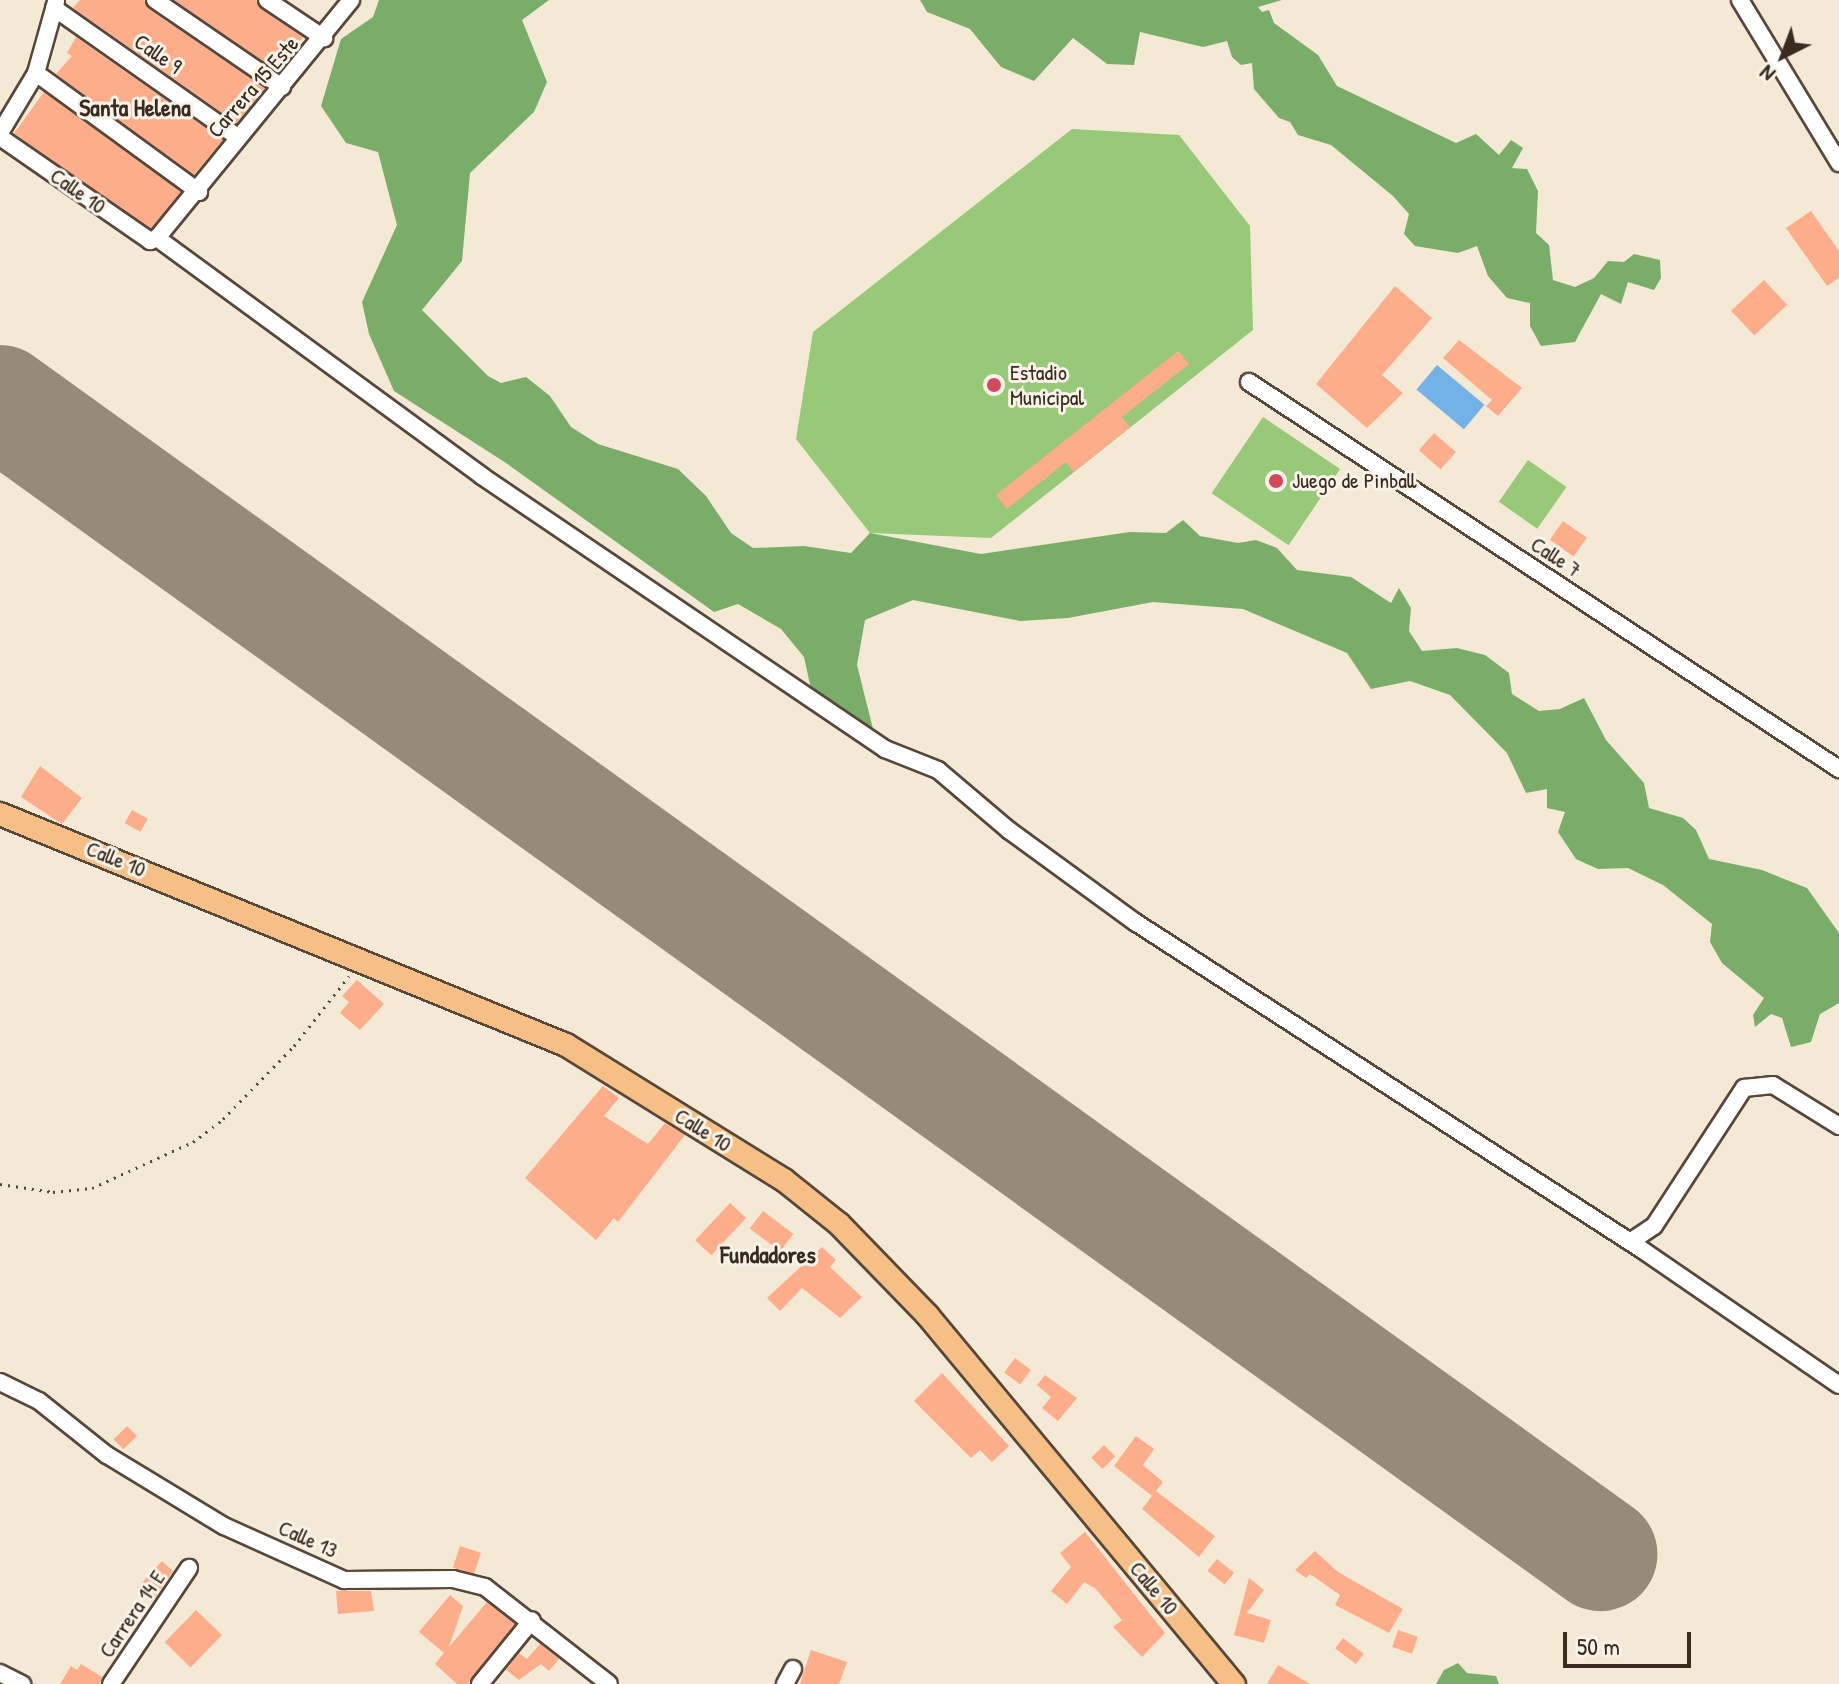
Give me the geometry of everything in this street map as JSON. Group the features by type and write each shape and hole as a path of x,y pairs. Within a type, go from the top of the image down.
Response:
{"main road":[{"name":"Calle 10","path":"0,814 566,1045 784,1180 839,1224 928,1316 1234,1684"}],"street":[{"path":"155,0 282,87"},
{"path":"267,0 324,38"},
{"name":"Carrera 15 Este","path":"157,238 199,192 236,136 324,38 351,0"},
{"path":"1740,0 1839,163"},
{"path":"0,135 36,73 55,4"},
{"name":"Calle 9","path":"55,4 236,136"},
{"path":"36,73 199,192"},
{"name":"Calle 10","path":"0,135 150,241 157,238"},
{"path":"157,238 495,485 885,749 938,770 1010,831 1135,922 1630,1242 1839,1385"},
{"name":"Calle 7","path":"1249,382 1839,769"},
{"path":"1630,1242 1654,1226 1744,1088 1773,1085 1839,1126"},
{"name":"Calle 13","path":"0,1382 39,1401 107,1455 224,1526 344,1580 453,1579 485,1587 532,1620 609,1684"},
{"name":"Carrera 14 E","path":"111,1684 189,1568"},
{"path":"480,1684 532,1620"},
{"path":"0,1673 22,1684"}],"path":[{"path":"0,1184 53,1192 92,1188 193,1142 223,1119 294,1046 361,960"}],"green space":[{"path":"379,0 549,0 522,20 547,82 534,112 470,173 462,261 422,310 488,376 501,383 526,377 550,396 571,427 598,444 678,469 706,496 731,533 753,548 804,546 851,553 870,533 981,554 1130,532 1166,533 1183,520 1200,536 1238,543 1256,540 1277,548 1297,570 1351,577 1391,603 1399,588 1411,608 1409,631 1422,651 1457,648 1485,655 1509,673 1512,694 1539,711 1560,709 1584,698 1606,740 1644,783 1649,808 1683,818 1696,830 1709,859 1762,870 1807,888 1839,933 1839,1003 1820,1014 1811,1042 1791,1047 1782,1018 1771,1014 1755,1027 1753,1015 1764,998 1722,963 1710,942 1712,924 1663,885 1628,868 1598,869 1576,859 1558,832 1565,812 1547,808 1547,789 1526,793 1507,753 1450,695 1410,681 1371,689 1347,653 1243,609 1153,602 1068,618 1020,621 913,600 865,620 857,665 873,729 811,689 804,657 781,629 738,604 714,612 506,463 394,391 369,334 362,302 397,225 378,152 346,143 321,106 341,39 373,17"},
{"path":"920,0 1282,0 1258,7 1262,12 1269,10 1274,23 1318,55 1337,86 1456,143 1476,134 1499,155 1511,140 1523,148 1512,168 1527,169 1538,191 1536,233 1549,245 1553,280 1575,287 1594,278 1608,261 1624,262 1634,254 1660,260 1661,278 1654,290 1628,282 1621,304 1601,294 1575,342 1541,346 1530,326 1530,303 1507,298 1488,276 1477,246 1458,253 1415,246 1404,234 1409,214 1393,196 1331,145 1298,135 1290,122 1279,118 1254,89 1252,63 1241,65 1232,57 1227,41 1203,47 1140,32 1134,65 1107,64 1073,38 1034,81 1001,67 970,29 927,12"},
{"name":"Estadio Municipal","path":"1072,129 1179,135 1250,226 1253,330 991,538 870,533 796,439 813,332"},
{"name":"Juego de Pinball","path":"1263,417 1340,469 1289,545 1212,493"},
{"path":"1528,460 1567,487 1537,529 1499,502"},
{"path":"1458,1663 1467,1673 1496,1676 1499,1684 1436,1684 1444,1670"}],"water":[{"path":"1437,365 1484,405 1464,429 1416,390"}],"building":[{"path":"80,0 144,0 149,9 265,88 237,123 73,8"},
{"path":"174,0 256,0 261,9 303,37 277,71"},
{"path":"76,37 223,140 194,175 56,74 72,56 67,53"},
{"path":"44,92 181,191 151,233 14,133"},
{"path":"1811,211 1839,251 1839,278 1827,286 1786,228"},
{"path":"1764,280 1787,305 1754,336 1731,311"},
{"path":"1395,286 1432,318 1382,375 1403,393 1367,428 1316,384"},
{"path":"1459,340 1522,388 1498,416 1486,406 1492,400 1443,358"},
{"path":"1178,351 1189,364 1122,417 1130,427 1074,472 1066,462 1007,509 996,495"},
{"path":"1434,433 1456,452 1441,469 1419,450"},
{"path":"1563,521 1587,538 1574,556 1550,540"},
{"path":"40,766 82,798 62,824 21,797"},
{"path":"132,810 148,819 140,832 125,823"},
{"path":"357,980 384,1004 360,1030 340,1013 349,1002 342,996"},
{"path":"603,1086 619,1098 604,1116 648,1144 665,1123 685,1135 618,1222 614,1218 596,1240 525,1178"},
{"path":"730,1203 746,1218 711,1255 695,1240"},
{"path":"763,1211 793,1234 780,1251 750,1229"},
{"path":"822,1247 836,1260 830,1267 862,1297 840,1318 802,1288 780,1311 767,1298"},
{"path":"1015,1358 1031,1370 1020,1384 1004,1372"},
{"path":"942,1373 1009,1446 992,1462 980,1450 971,1458 914,1401"},
{"path":"1045,1375 1077,1398 1058,1421 1042,1408 1051,1397 1037,1385"},
{"path":"127,1426 137,1436 123,1449 114,1439"},
{"path":"1136,1436 1154,1449 1143,1465 1163,1482 1156,1491 1215,1536 1199,1557 1142,1509 1152,1496 1114,1466"},
{"path":"1104,1445 1115,1456 1103,1469 1091,1458"},
{"path":"1085,1532 1165,1633 1142,1657 1113,1627 1122,1620 1095,1588 1084,1582 1067,1604 1051,1591 1071,1567 1060,1553"},
{"path":"460,1546 481,1553 474,1575 453,1568"},
{"path":"1315,1551 1338,1572 1403,1609 1389,1633 1335,1605 1340,1595 1310,1574 1306,1578 1295,1570"},
{"path":"1217,1559 1234,1573 1225,1585 1208,1571"},
{"path":"162,1561 173,1571 152,1602 137,1588"},
{"path":"1249,1578 1264,1590 1247,1613 1271,1620 1264,1643 1234,1635"},
{"path":"336,1591 371,1591 374,1611 338,1614"},
{"path":"450,1595 463,1606 449,1647 487,1602 515,1624 468,1684 457,1684 435,1664 444,1653 419,1632"},
{"path":"196,1610 222,1635 191,1667 165,1642"},
{"path":"1398,1630 1418,1637 1412,1654 1392,1647"},
{"path":"1343,1638 1364,1654 1356,1664 1335,1648"},
{"path":"540,1644 559,1659 549,1671 541,1664 519,1680 506,1670 519,1653 527,1659"},
{"path":"811,1650 847,1662 839,1684 800,1684"},
{"path":"81,1664 102,1677 100,1684 60,1684 71,1666 77,1670"},
{"path":"1278,1665 1310,1684 1267,1684"}],"runway":[{"path":"0,402 1600,1554"}],"place":[{"name":"Estadio Municipal","path":"994,385"},
{"name":"Juego de Pinball","path":"1276,481"}],"district":[{"name":"Santa Helena","path":"135,108"},
{"name":"Fundadores","path":"768,1255"}]}
